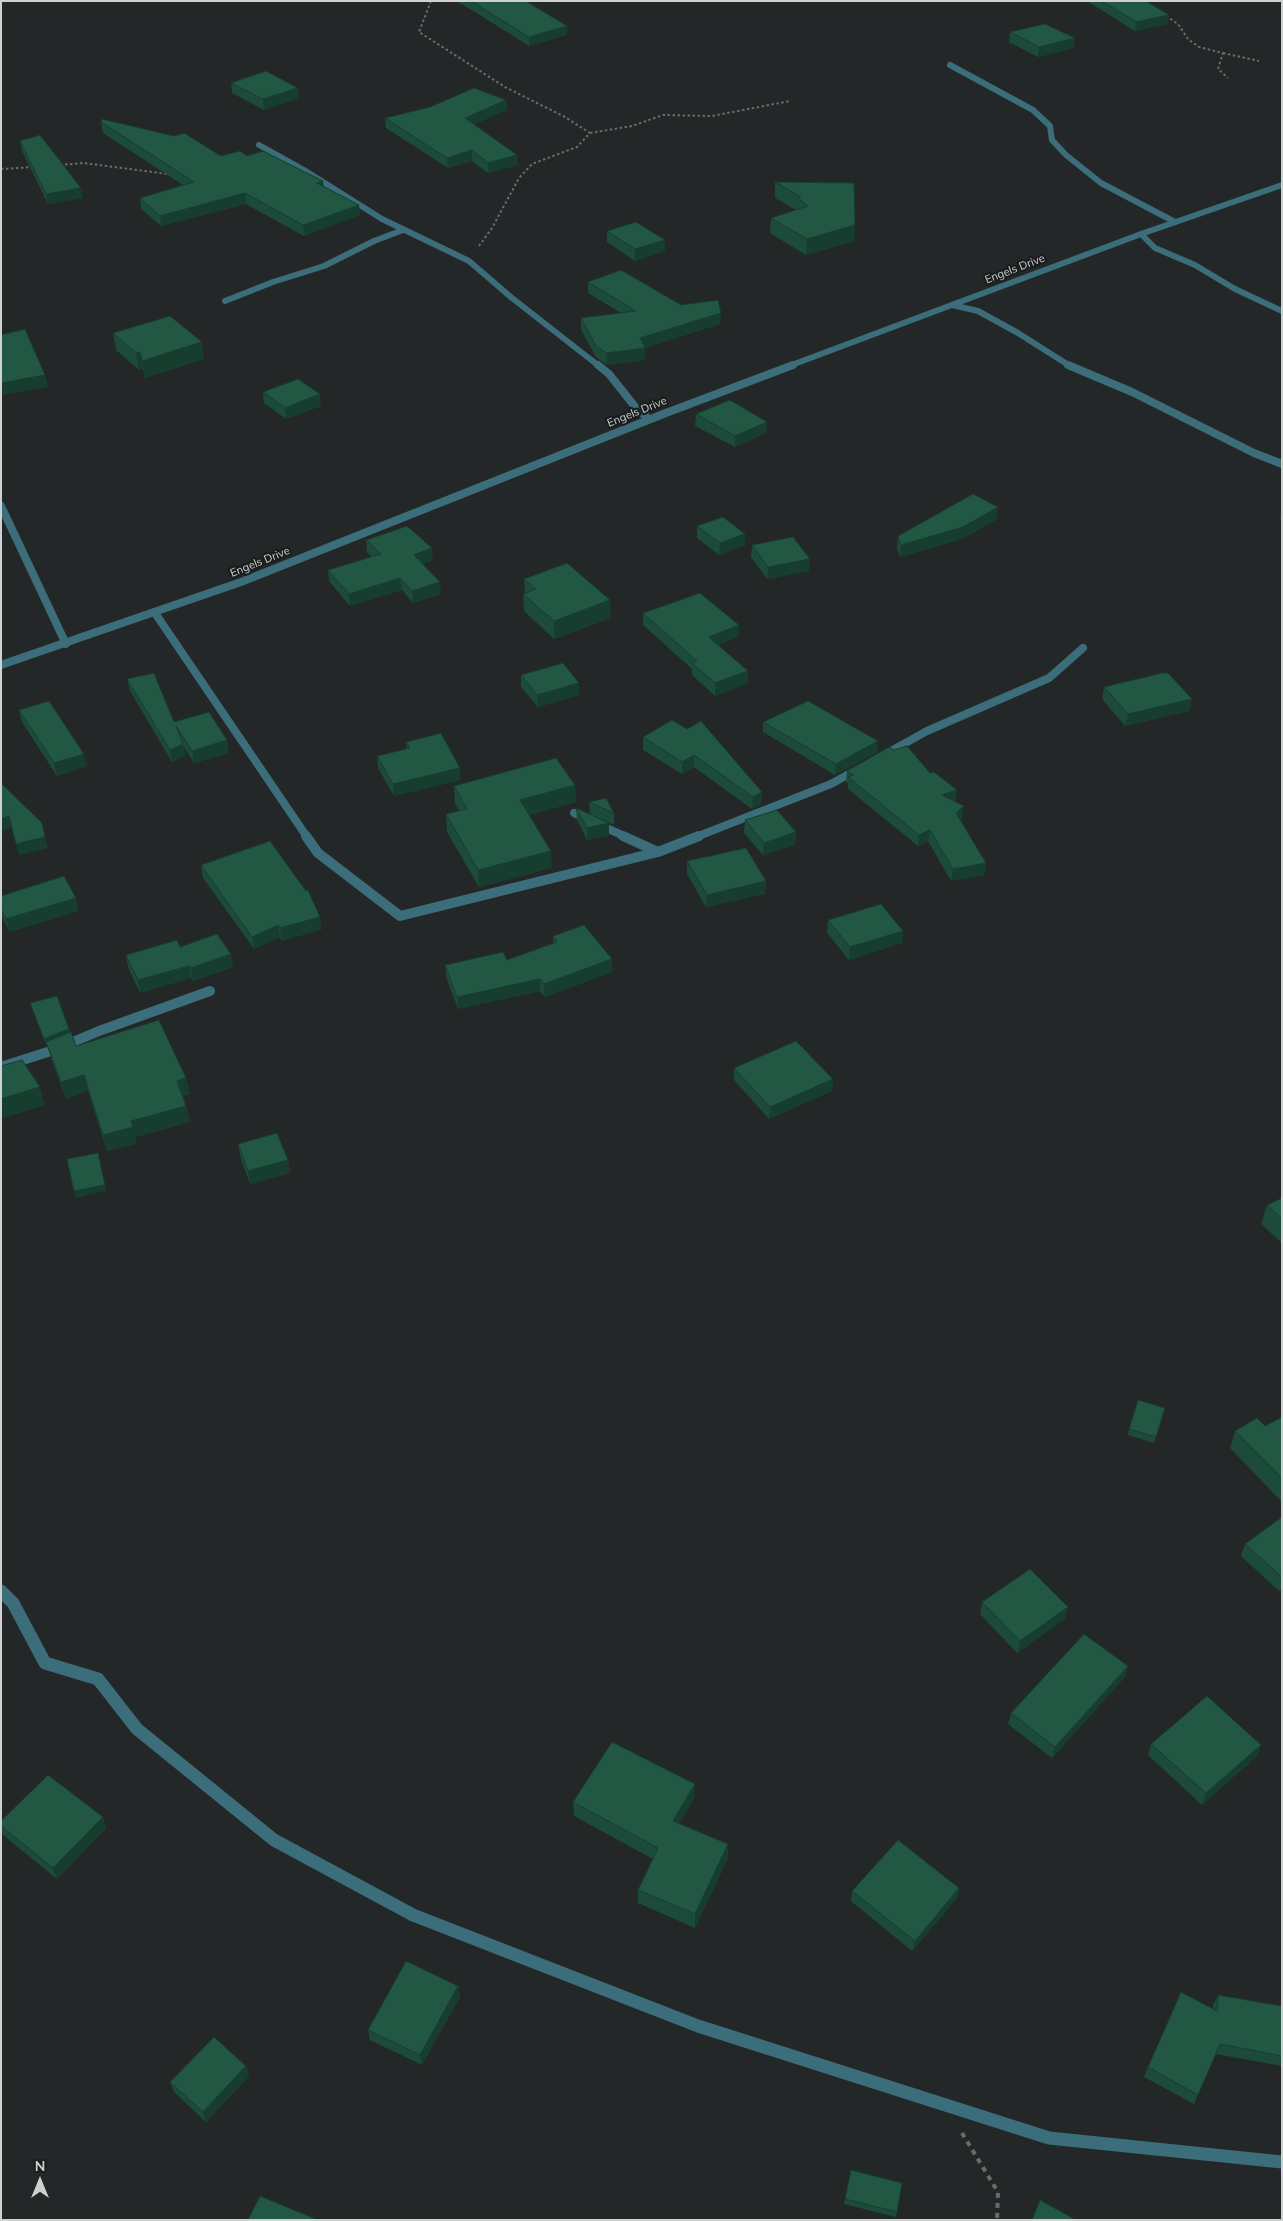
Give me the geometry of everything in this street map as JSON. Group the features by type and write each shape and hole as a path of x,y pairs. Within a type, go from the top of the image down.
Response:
{"street":[{"path":"950,65 1033,110 1050,126 1052,140 1066,155 1101,183 1175,222"},
{"path":"258,145 403,230 469,261 512,298 610,374 636,408 649,419"},
{"name":"Engels Drive","path":"1,665 241,582 649,419 1141,234 1282,185"},
{"path":"225,301 273,282 324,266 374,241 403,230"},
{"path":"1141,234 1155,248 1195,265 1234,288 1282,311"},
{"path":"952,305 978,311 1018,333 1070,366 1132,392 1245,448 1282,464"},
{"path":"1,506 66,644"},
{"path":"155,613 318,853 400,916 658,852 831,784 866,764"},
{"path":"875,760 927,731 1049,678 1083,648"},
{"path":"574,813 658,852"},
{"path":"1,1067 54,1050 99,1031 210,991"},
{"path":"1,1591 13,1604 45,1663 98,1679 137,1729 274,1840 422,1918 698,2026 1049,2138 1282,2162"}],"path":[{"path":"431,1 419,32 505,87 565,117 590,133"},
{"path":"1163,14 1178,24 1188,39 1200,47 1259,61"},
{"path":"1223,53 1218,69 1228,78"},
{"path":"469,261 492,228 519,178 532,164 577,147 590,133 632,126 663,116 712,116 790,101"},
{"path":"56,165 83,164 176,174"},
{"path":"1,169 38,166"},
{"path":"945,2105 998,2192 997,2220"}],"building":[{"path":"471,1 526,1 567,26 529,37"},
{"path":"1102,1 1146,1 1169,15 1136,22"},
{"path":"1045,24 1075,38 1039,47 1010,32"},
{"path":"266,71 298,88 263,99 231,83"},
{"path":"474,88 506,100 465,118 517,155 488,163 472,150 447,158 385,118 430,107"},
{"path":"102,119 174,136 184,133 221,156 240,151 247,156 263,151 323,181 317,183 359,205 303,225 245,193 160,216 140,198 194,182 101,122"},
{"path":"40,135 81,188 46,194 20,141"},
{"path":"775,182 854,183 855,225 807,239 771,218 808,206 797,198 801,197"},
{"path":"636,222 665,240 635,249 607,231"},
{"path":"621,270 681,305 718,300 721,313 640,338 645,348 606,353 596,346 581,318 636,311 588,282"},
{"path":"170,316 202,342 142,361 140,352 136,353 113,333"},
{"path":"25,329 45,375 1,383 1,335"},
{"path":"298,379 320,394 285,408 263,392"},
{"path":"730,400 767,422 735,436 696,414"},
{"path":"973,494 998,507 963,527 901,545 898,536"},
{"path":"723,517 745,534 720,543 697,526"},
{"path":"407,526 432,548 414,555 440,582 412,591 400,578 349,594 328,570 381,554 366,540"},
{"path":"793,537 810,559 768,567 752,545"},
{"path":"567,563 610,600 554,621 523,594 536,589 524,579"},
{"path":"700,593 739,625 709,637 748,671 715,683 692,663 697,661 643,613"},
{"path":"563,663 579,683 537,695 521,675"},
{"path":"154,673 174,722 209,712 227,740 192,751 176,726 183,744 170,750 127,679"},
{"path":"1168,673 1192,699 1128,714 1104,687"},
{"path":"49,701 84,754 54,763 19,710"},
{"path":"808,701 878,741 836,764 763,722"},
{"path":"672,720 687,729 701,721 762,792 753,797 694,755 682,762 643,737"},
{"path":"441,733 460,768 393,784 377,756 410,748 406,742"},
{"path":"907,746 930,773 934,772 957,790 942,795 964,806 956,813 986,863 953,869 930,830 919,835 848,777 854,775 847,771 889,747 894,750"},
{"path":"556,758 575,785 520,800 551,851 478,870 446,814 467,809 454,786"},
{"path":"1,783 42,823 45,837 16,844 9,816 1,819"},
{"path":"606,798 614,813 589,802"},
{"path":"576,808 609,823 587,828"},
{"path":"777,810 796,832 764,843 745,820"},
{"path":"270,841 306,891 308,890 320,917 280,928 278,925 252,937 201,865"},
{"path":"746,848 766,881 707,895 687,861"},
{"path":"64,876 76,898 6,919 1,909 1,896"},
{"path":"881,904 903,931 850,947 828,920"},
{"path":"584,925 612,959 544,984 540,979 457,997 445,965 503,952 507,960 557,942 553,936"},
{"path":"217,934 231,954 191,968 189,966 138,980 126,955 177,940 180,947"},
{"path":"57,996 69,1029 44,1039 30,1003"},
{"path":"159,1020 186,1078 177,1081 186,1106 131,1121 133,1127 103,1135 84,1075 61,1082 46,1042 71,1032 76,1046"},
{"path":"796,1041 833,1079 770,1107 734,1068"},
{"path":"22,1060 40,1087 1,1099 1,1066"},
{"path":"277,1133 288,1160 248,1171 238,1144"},
{"path":"98,1153 105,1185 74,1191 67,1159"},
{"path":"1282,1198 1282,1219 1267,1205"},
{"path":"1138,1400 1165,1408 1156,1437 1129,1429"},
{"path":"1282,1417 1282,1478 1235,1431 1257,1418 1265,1426"},
{"path":"1282,1517 1282,1577 1245,1544"},
{"path":"1030,1569 1068,1607 1020,1641 982,1602"},
{"path":"1084,1634 1128,1666 1055,1747 1011,1713"},
{"path":"1207,1696 1261,1745 1206,1793 1151,1744"},
{"path":"612,1742 695,1784 673,1821 728,1844 695,1914 638,1890 658,1848 573,1802"},
{"path":"48,1775 103,1817 53,1868 1,1826 1,1821"},
{"path":"898,1840 959,1888 915,1941 852,1891"},
{"path":"406,1961 458,1986 420,2055 368,2030"},
{"path":"1181,1992 1217,2011 1218,1995 1282,2006 1282,2056 1220,2044 1198,2095 1148,2067"},
{"path":"214,2037 246,2066 203,2112 170,2082"},
{"path":"851,2170 902,2183 897,2212 845,2199"},
{"path":"260,2196 318,2220 248,2220"},
{"path":"1040,2200 1076,2220 1032,2220"}]}
